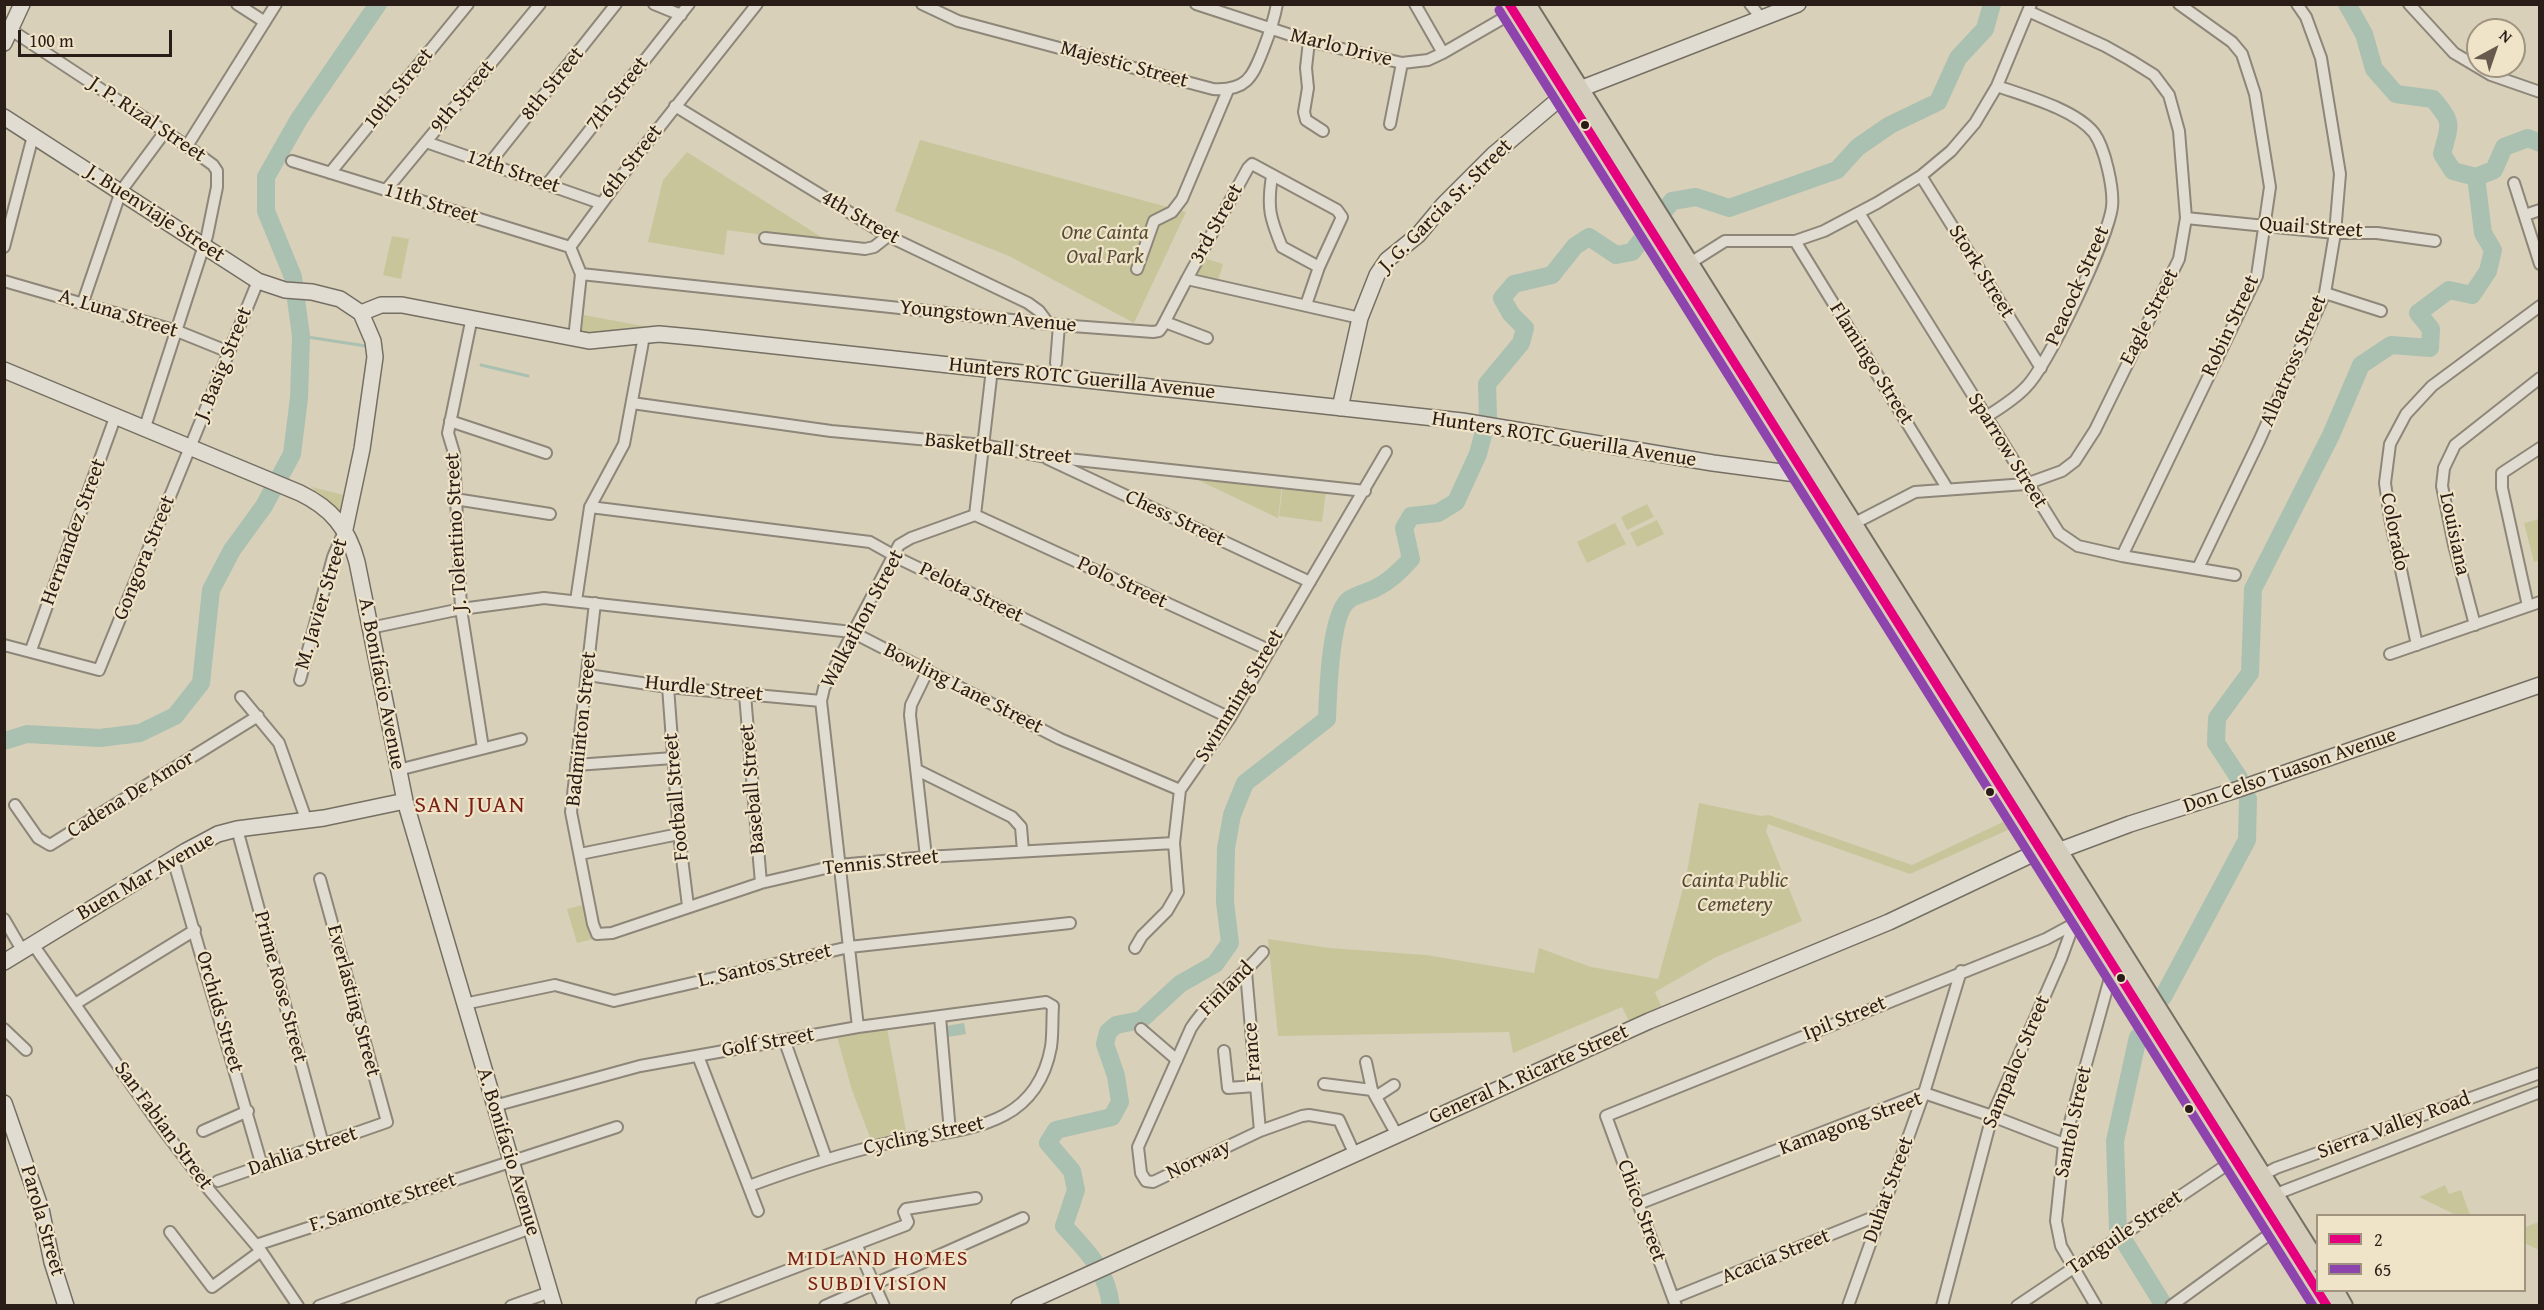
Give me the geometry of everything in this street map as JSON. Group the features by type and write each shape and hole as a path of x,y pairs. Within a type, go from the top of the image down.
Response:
{"main road":[{"path":"1516,7 1853,524 2058,851 2267,1198 2316,1260"},
{"path":"1684,267 1804,475 2041,850 2078,923 2113,967 2234,1160 2255,1179"},
{"path":"2267,1198 2278,1228 2316,1288"},
{"path":"2319,1292 2327,1305"},
{"path":"2336,1292 2344,1305"}],"street":[{"path":"8,36 22,4"},
{"path":"237,4 265,22"},
{"path":"187,146 276,4"},
{"name":"10th Street","path":"330,173 468,4"},
{"name":"9th Street","path":"386,190 540,4"},
{"name":"8th Street","path":"489,164 616,4"},
{"path":"654,4 681,15"},
{"name":"7th Street","path":"548,183 689,4"},
{"name":"6th Street","path":"570,247 600,203 675,106 758,4"},
{"name":"Majestic Street","path":"922,4 958,21 1213,89 1228,90"},
{"name":"Marlo Drive","path":"1196,4 1309,41 1402,63 1428,60 1443,53 1516,7"},
{"path":"1137,269 1154,221 1172,212 1191,181 1228,90 1248,80 1254,74 1271,30 1277,4"},
{"path":"1415,4 1443,53"},
{"path":"1750,4 1762,19"},
{"name":"J. G. Garcia Sr. Street","path":"1340,408 1360,318 1377,274 1387,260 1418,235 1444,204 1493,155 1573,92 1798,4"},
{"name":"Robin Street","path":"2122,556 2257,276 2270,187 2255,94 2242,54 2232,42 2179,4"},
{"name":"Albatross Street","path":"2198,568 2259,441 2325,293 2335,233 2340,174 2321,58 2306,17 2297,4"},
{"path":"2409,4 2454,53 2492,75 2540,92"},
{"path":"1684,267 1725,242 1795,241 1824,231 1921,176 1951,152 1975,123 1997,86 2030,8"},
{"name":"Eagle Street","path":"1853,524 1915,492 2026,484 2062,471 2075,460 2095,430 2179,259 2186,218 2179,131 2169,95 2154,75 2105,46 2030,8"},
{"name":"J. P. Rizal Street","path":"8,36 100,87 213,165 218,179 212,218 204,246"},
{"path":"1309,41 1306,68 1308,88 1304,112 1306,120 1323,131"},
{"path":"1390,124 1402,63"},
{"name":"Peacock Street","path":"1986,417 2027,387 2041,368 2099,248 2112,207 2106,156 2094,133 2072,115 1997,86"},
{"name":"4th Street","path":"675,106 877,230 1028,303 1039,311 1048,323"},
{"name":"J. Buenviaje Street","path":"4,117 258,281 285,290 312,292 340,299 361,313"},
{"path":"83,302 121,191 164,133"},
{"path":"4,247 33,135"},
{"name":"12th Street","path":"426,142 600,203"},
{"name":"11th Street","path":"292,161 570,247"},
{"name":"3rd Street","path":"1187,279 1248,168 1252,164 1258,166 1272,176"},
{"path":"1306,305 1319,267 1342,217 1337,210 1272,176 1268,201 1271,218 1282,247 1319,267"},
{"name":"Stork Street","path":"1921,176 2041,368"},
{"path":"2514,183 2540,264"},
{"path":"2525,214 2540,210"},
{"name":"Sparrow Street","path":"1859,213 2026,484 2059,533 2067,541 2078,546 2122,556 2235,575"},
{"name":"Quail Street","path":"2186,218 2335,233 2377,233 2435,241"},
{"path":"874,247 877,230"},
{"path":"765,237 865,249 874,247 888,236"},
{"name":"Flamingo Street","path":"1795,241 1947,488"},
{"path":"145,427 204,246"},
{"path":"570,247 581,274 574,339"},
{"name":"Youngstown Avenue","path":"581,274 1059,325 1153,332 1159,331 1165,322"},
{"path":"1207,339 1165,322 1187,279 1360,318"},
{"name":"J. Basig Street","path":"190,446 258,281"},
{"name":"A. Luna Street","path":"4,282 83,302 177,331 229,352"},
{"path":"2325,293 2381,311"},
{"path":"1025,321 1028,303"},
{"name":"Hunters ROTC Guerilla Avenue","path":"361,313 381,305 402,305 589,341 659,334 1462,421 1713,463 1804,475"},
{"name":"Colorado","path":"2417,645 2390,518 2385,483 2390,444 2406,414 2432,386 2540,306"},
{"path":"345,529 362,449 375,357 373,341 361,313"},
{"name":"J. Tolentino Street","path":"472,317 448,433 454,453 454,499 461,609 483,748"},
{"path":"1056,363 1059,325"},
{"name":"Badminton Street","path":"597,934 593,924 571,812 588,675 586,602 590,507 621,451 644,336"},
{"path":"975,516 992,369"},
{"name":"A. Bonifacio Avenue","path":"4,370 300,492 317,503 345,529 354,552 405,801 552,1299"},
{"name":"Louisiana","path":"2475,625 2454,545 2442,486 2444,468 2454,445 2540,378"},
{"name":"Basketball Street","path":"632,403 831,431 984,445 1040,456 1365,491"},
{"name":"Hernandez Street","path":"31,650 116,415"},
{"path":"450,421 546,453"},
{"name":"Gongora Street","path":"31,650 99,670 190,446"},
{"path":"2528,606 2502,488 2502,473 2540,448"},
{"name":"Swimming Street","path":"1135,948 1142,936 1167,911 1178,892 1174,843 1180,790 1230,718 1386,452"},
{"name":"Chess Street","path":"1040,456 1310,582"},
{"path":"454,499 550,514"},
{"name":"Pelota Street","path":"590,507 870,542 1230,718"},
{"name":"Walkathon Street","path":"858,1027 821,701 824,688 852,632 899,545 911,538 975,516"},
{"name":"Polo Street","path":"975,516 1269,650"},
{"name":"M. Javier Street","path":"300,680 333,557 345,529"},
{"name":"Bowling Lane Street","path":"370,628 461,609 544,598 852,632 1060,739 1180,790"},
{"path":"2390,654 2540,602"},
{"path":"4,645 31,650"},
{"path":"926,857 910,715 911,705 928,670"},
{"name":"Hurdle Street","path":"588,675 668,687 821,701"},
{"name":"Don Celso Tuason Avenue","path":"2041,850 2058,851 2130,824 2233,791 2540,685"},
{"name":"Football Street","path":"668,687 679,834 688,906"},
{"name":"Baseball Street","path":"745,694 761,883"},
{"path":"241,697 279,743 306,819"},
{"name":"Cadena De Amor","path":"15,805 38,838 50,845 258,716"},
{"path":"398,770 521,739"},
{"path":"576,765 673,758"},
{"path":"917,770 1012,817 1021,827 1023,851"},
{"name":"Buen Mar Avenue","path":"4,962 204,841 237,829 324,818 405,801"},
{"name":"Prime Rose Street","path":"237,829 323,1144"},
{"path":"580,854 679,834"},
{"name":"Tennis Street","path":"597,934 612,933 761,883 839,865 926,857 1174,843"},
{"name":"General A. Ricarte Street","path":"1019,1305 1649,1021 1889,922 2041,850"},
{"name":"Orchids Street","path":"173,859 248,1111 262,1166"},
{"name":"Everlasting Street","path":"320,879 387,1122"},
{"name":"San Fabian Street","path":"4,919 75,1004 159,1124 210,1191 258,1248 298,1305"},
{"name":"L. Santos Street","path":"464,1004 555,985 614,1000 849,947 1070,923"},
{"name":"Ipil Street","path":"1606,1116 2078,923"},
{"name":"Sampaloc Street","path":"1942,1305 1992,1116 2078,923"},
{"path":"75,1004 195,930"},
{"name":"Finland","path":"1176,1060 1199,1016 1246,972 1263,952"},
{"name":"Santol Street","path":"2096,1305 2061,1246 2056,1221 2064,1144 2113,967"},
{"name":"Duhat Street","path":"1848,1305 1924,1093 1961,971"},
{"name":"France","path":"1246,972 1260,1131"},
{"name":"Golf Street","path":"494,1106 640,1066 785,1042 858,1027 1046,1002"},
{"name":"Cycling Street","path":"749,1186 826,1158 1000,1120 1022,1102 1041,1078 1051,1047 1053,1006 1046,1002"},
{"path":"940,1017 950,1132"},
{"path":"4,1029 26,1050"},
{"path":"1141,1029 1176,1060"},
{"path":"785,1042 826,1158"},
{"path":"1224,1051 1228,1088 1255,1086"},
{"path":"698,1056 758,1211"},
{"name":"Norway","path":"1176,1060 1138,1148 1141,1173 1146,1181 1153,1182 1260,1131 1309,1115 1339,1120 1355,1155"},
{"path":"1366,1062 1374,1093 1397,1135"},
{"name":"Sierra Valley Road","path":"2255,1179 2298,1161 2540,1073"},
{"path":"1324,1084 1374,1093 1394,1085"},
{"name":"Sierra Valley Road","path":"2267,1198 2540,1092"},
{"name":"Kamagong Street","path":"1638,1204 1924,1093 2064,1144"},
{"name":"Parola Street","path":"4,1103 41,1209 52,1262 66,1305"},
{"path":"2454,1104 2460,1123"},
{"path":"203,1131 248,1111"},
{"name":"Chico Street","path":"1606,1116 1675,1302"},
{"name":"Dahlia Street","path":"218,1181 387,1122"},
{"name":"F. Samonte Street","path":"170,1232 212,1287 258,1248 510,1161 617,1127"},
{"name":"Tanguile Street","path":"2017,1305 2234,1160"},
{"path":"2298,1161 2308,1181"},
{"path":"702,1303 857,1246 908,1224 904,1212 906,1209 976,1198"},
{"name":"Acacia Street","path":"1675,1302 1879,1215"},
{"path":"825,1305 1023,1218"},
{"path":"319,1305 531,1228"},
{"path":"2171,1305 2278,1228"},
{"path":"857,1246 884,1305"},
{"path":"512,1305 552,1299"}],"green space":[{"name":"One Cainta Oval Park","path":"920,140 1186,212 1134,323 1009,256 895,211"},
{"path":"687,152 830,244 727,230 724,255 648,242 663,180"},
{"path":"392,236 409,239 401,279 383,275"},
{"path":"1203,258 1223,264 1218,281 1193,273"},
{"path":"584,315 648,327 581,335"},
{"path":"1179,471 1282,485 1278,518"},
{"path":"1283,485 1326,491 1322,522 1279,516"},
{"path":"311,487 348,496 344,514"},
{"path":"1647,504 1654,517 1627,530 1621,517"},
{"path":"2539,519 2539,560 2534,562 2524,523"},
{"path":"1657,520 1664,534 1637,547 1630,533"},
{"path":"1615,523 1626,544 1587,563 1577,542"},
{"name":"Cainta Public Cemetery","path":"1699,803 1761,816 1769,815 1912,865 2005,821 2010,829 1910,874 1768,824 1766,831 1802,921 1716,957 1655,992 1664,1013 1632,1027 1622,1007 1513,1053 1509,1032 1278,1036 1268,939 1330,948 1426,955 1534,973 1539,948 1591,967 1658,979 1686,878"},
{"path":"583,905 593,939 577,943 567,909"},
{"path":"887,1028 906,1131 871,1140 852,1090 837,1037"},
{"path":"2445,1185 2449,1194 2461,1190 2470,1214 2454,1214 2419,1197"},
{"path":"2540,1222 2539,1250 2526,1244 2526,1227"}],"shaded area":[{"path":"964,1023 966,1034 948,1037 946,1026"}],"waterway":[{"path":"4,741 27,734 100,738 140,733 175,716 201,683 211,590 232,550 264,506 292,454 299,398 301,336 293,277 266,211 266,177 299,119 378,4"},
{"path":"1111,1306 1105,1281 1095,1262 1064,1226 1076,1190 1072,1171 1048,1143 1056,1130 1112,1117 1120,1102 1116,1076 1105,1044 1108,1032 1116,1025 1141,1020 1180,984 1215,964 1230,943 1225,902 1226,848 1232,815 1245,783 1327,719 1331,654 1338,619 1343,607 1350,599 1386,582 1411,559 1404,528 1411,516 1438,513 1456,502 1478,454 1488,416 1487,384 1521,343 1525,328 1511,314 1502,298 1514,284 1552,275 1575,246 1589,237 1616,255 1632,252 1672,201 1696,197 1729,208 1837,170 1858,147 1890,125 1938,102 1958,58 1985,29 1992,4"},
{"path":"2347,4 2364,34 2374,69 2396,94 2433,99 2444,114 2448,130 2442,154 2453,171 2476,177 2494,170 2504,147 2528,138 2540,143"},
{"path":"2239,778 2216,743 2217,718 2250,673 2253,589 2331,435 2361,365 2391,345 2430,348 2431,329 2418,313 2449,290 2472,295 2488,271 2493,250 2483,233 2476,177"},
{"path":"301,336 366,346"},
{"path":"481,365 528,376"},
{"path":"2163,997 2247,840 2248,799"},
{"path":"2118,1230 2115,1141 2138,1037"},
{"path":"2124,1241 2163,1304"}],"transit line":[{"name":"2","path":"1509,4 2316,1288"},
{"name":"65","path":"1499,10 2313,1306"},
{"name":"2","path":"2318,1292 2327,1306"}],"district":[{"name":"SAN JUAN","path":"470,806"},
{"name":"MIDLAND HOMES SUBDIVISION","path":"878,1272"}]}
